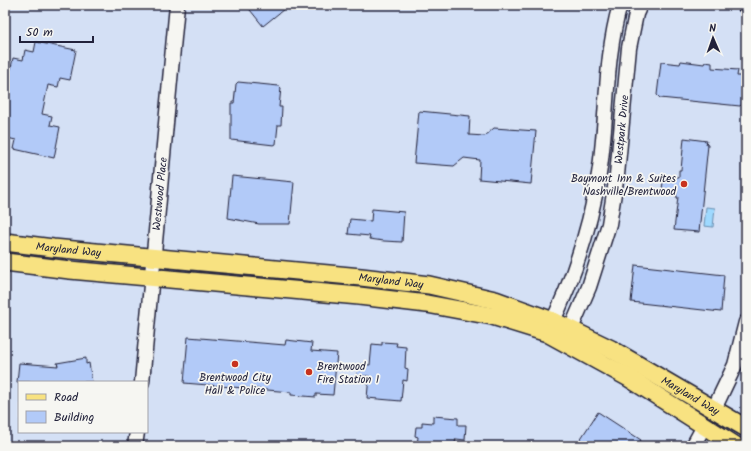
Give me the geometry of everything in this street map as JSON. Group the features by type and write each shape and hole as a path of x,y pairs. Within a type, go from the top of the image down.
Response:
{"main road":[{"name":"Maryland Way","path":"5,242 154,258 328,274 429,286 495,300 567,337 736,446"},
{"name":"Maryland Way","path":"5,262 70,270 359,296 463,310 550,327"},
{"path":"309,292 328,274"},
{"name":"Maryland Way","path":"567,337 627,358 746,428"},
{"path":"704,426 714,409"}],"street":[{"name":"Westwood Place","path":"142,381 177,5"},
{"name":"Westpark Drive","path":"550,327 570,281 590,219 599,172 610,56 620,5"},
{"name":"Westpark Drive","path":"567,337 589,287 609,224 617,176 628,58 636,14 640,5"},
{"path":"610,56 628,58"},
{"path":"714,409 735,365 746,322"},
{"path":"692,446 704,426"},
{"path":"136,446 137,433"}],"shaded area":[{"path":"5,5 746,5 746,446 5,446"}],"water":[{"path":"706,207 715,208 713,227 704,226"}],"building":[{"path":"246,5 289,5 263,26"},
{"path":"36,42 76,50 70,80 60,78 58,87 48,85 42,114 52,116 50,125 60,127 54,158 14,149 16,140 7,138 9,128 5,127 5,97 13,58 23,60 25,50 34,52"},
{"path":"681,61 704,64 705,62 712,63 712,68 738,70 737,76 745,76 742,104 740,106 660,98 657,95 661,62 680,64"},
{"path":"238,82 279,86 281,88 279,107 282,107 281,125 278,125 276,144 231,140 231,103 234,103 236,84"},
{"path":"419,111 470,116 469,135 485,136 494,128 536,131 531,184 479,179 480,160 464,158 454,166 414,163"},
{"name":"Baymont Inn & Suites Nashville/Brentwood","path":"684,138 707,141 706,144 708,145 699,232 674,230 678,197 676,197 677,191 662,189 664,176 679,177"},
{"path":"232,176 294,182 290,224 259,224 228,218"},
{"path":"372,209 404,212 402,242 369,239 370,236 348,234 350,219 371,221"},
{"path":"635,265 724,275 721,312 631,302"},
{"name":"Brentwood City Hall & Police","path":"188,337 285,345 286,340 312,343 311,351 337,353 333,395 316,394 316,397 291,395 291,392 184,383"},
{"path":"382,342 397,343 396,346 406,347 405,368 408,369 407,381 403,380 401,401 367,398 369,376 357,376 358,364 370,365 372,344 382,345"},
{"path":"86,358 86,364 89,363 92,381 17,382 19,363 58,366 57,363"},
{"path":"598,412 641,440 637,446 576,446"},
{"path":"433,416 458,418 458,425 466,425 465,440 456,439 454,446 417,446 418,437 415,436 416,427 422,427 422,422 433,423"}],"place":[{"name":"Baymont Inn & Suites Nashville/Brentwood","path":"684,184"},
{"name":"Brentwood City Hall & Police","path":"235,364"},
{"name":"Brentwood Fire Station 1","path":"309,372"}]}
